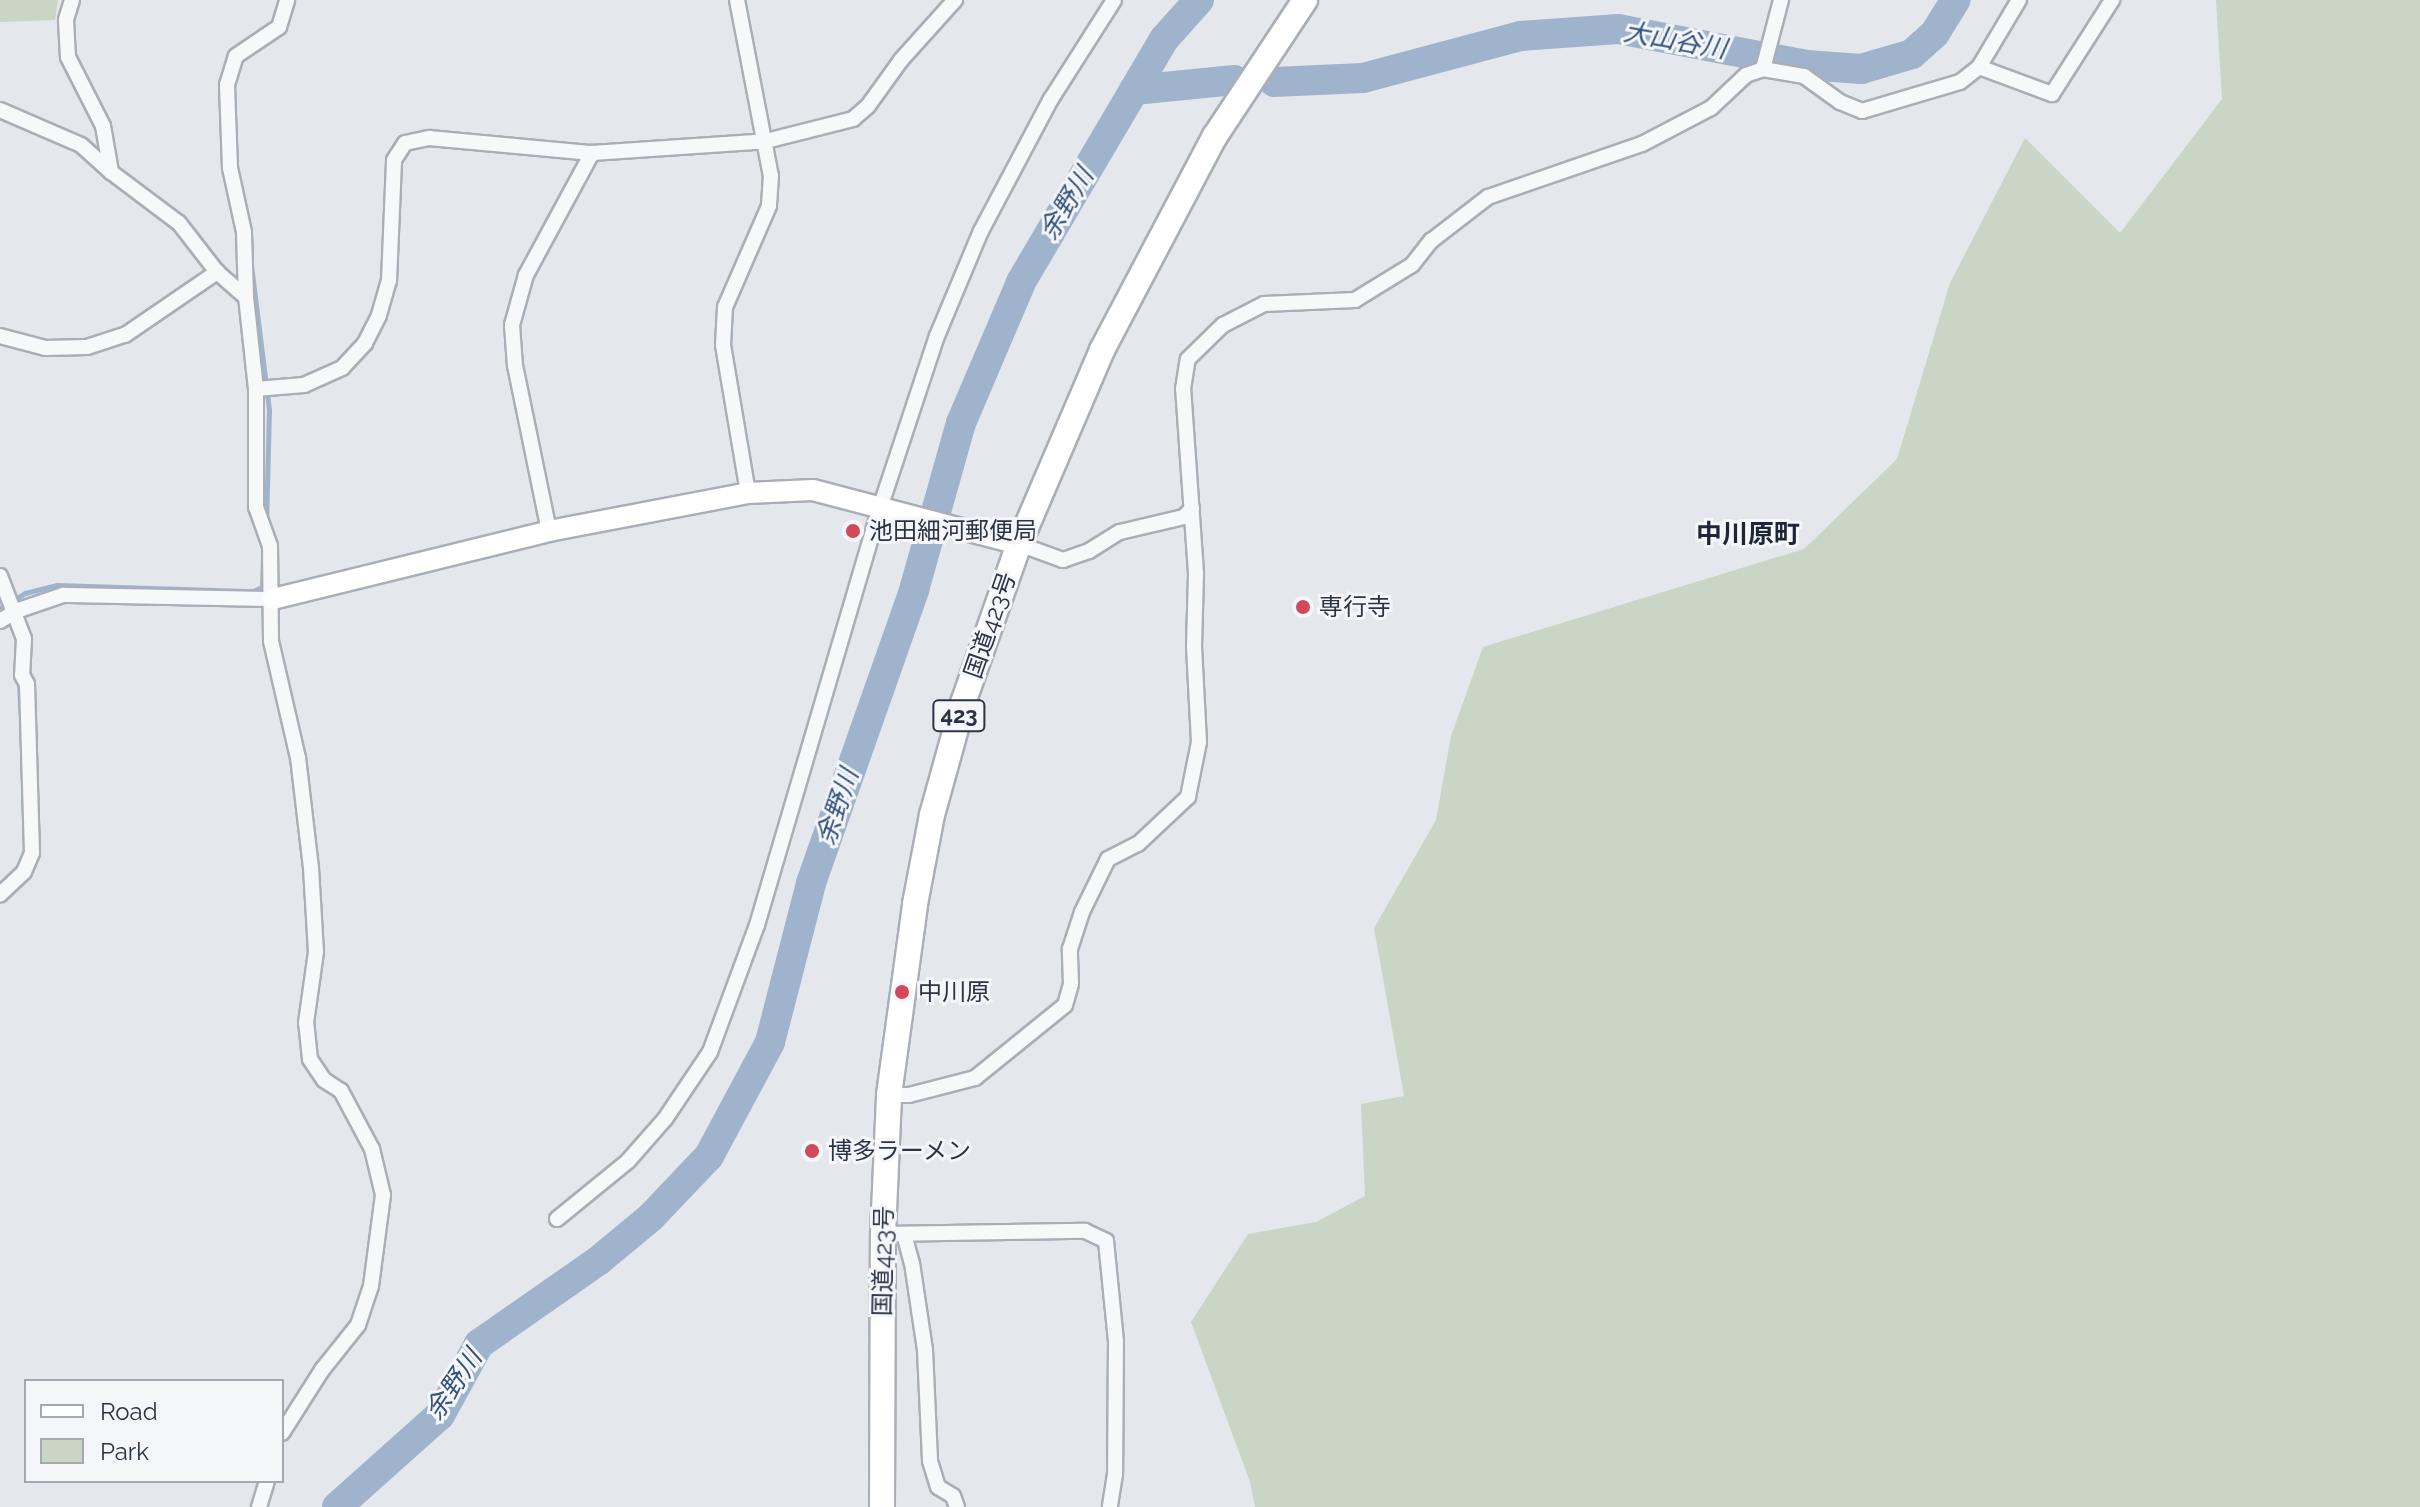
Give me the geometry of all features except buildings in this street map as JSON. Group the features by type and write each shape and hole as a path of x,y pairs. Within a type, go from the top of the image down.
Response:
{"highway":[{"name":"国道423号","path":"882,1507 893,1234 889,1095 915,904 932,815 963,703 1019,544 1102,350 1146,261 1215,136 1305,0"}],"street":[{"path":"72,0 66,20 68,57 103,126 111,172"},
{"path":"284,1430 322,1370 358,1325 371,1286 383,1195 372,1149 341,1091 324,1080 310,1059 306,1023 316,952 311,868 298,758 271,641 273,599 270,546 256,507 256,389 246,297 244,232 230,168 227,85 236,56 279,27 287,0"},
{"path":"737,0 771,176 769,206 725,307 723,345 748,493"},
{"path":"256,389 304,385 342,368 365,343 379,315 389,281 394,160 405,143 429,138 592,153 766,141 853,119 868,106 901,60 955,0"},
{"path":"557,1219 628,1161 665,1119 710,1052 757,925 937,336 981,231 1051,99 1114,0"},
{"path":"1763,69 1781,0"},
{"path":"889,1095 909,1095 975,1078 1065,1005 1071,984 1070,949 1082,912 1108,859 1138,844 1188,797 1199,742 1192,508 1183,389 1188,359 1223,325 1264,304 1355,300 1412,265 1431,241 1488,197 1642,144 1711,108 1746,75 1763,69 1804,76 1840,102 1862,111 1960,82 1979,67 2019,0"},
{"path":"1979,67 2052,94 2112,0"},
{"path":"0,110 81,145 111,172 179,223 217,272 246,297"},
{"path":"549,531 515,366 512,325 526,275 592,153"},
{"path":"0,355 5,339 45,348 87,347 125,335 217,272"},
{"path":"0,621 16,611 63,595 273,599 549,531 748,493 813,490 995,536 1063,560 1089,551 1120,532 1184,517 1192,508"},
{"path":"0,576 16,611 24,639 22,675 27,684 32,853 24,872 0,894"},
{"path":"893,1234 1085,1231 1106,1241 1116,1341 1115,1474 1110,1507"},
{"path":"893,1234 912,1263 925,1350 930,1461 938,1487 953,1496 957,1507"},
{"path":"259,1507 266,1483"}],"green space":[{"path":"0,0 58,0 55,20 0,22"},
{"path":"2216,0 2420,0 2420,1507 1255,1507 1250,1482 1191,1322 1248,1234 1316,1222 1365,1196 1361,1104 1404,1096 1374,928 1436,820 1451,736 1483,647 1804,549 1897,459 1950,283 2025,138 2120,233 2222,99"}],"waterway":[{"name":"余野川","path":"337,1507 440,1415 479,1344 598,1261 651,1217 709,1156 770,1042 811,883 914,590 961,423 1021,282 1165,38 1199,0"},
{"name":"大山谷川","path":"1274,82 1363,78 1521,36 1618,29 1806,65 1861,69 1912,54 1935,33 1956,0"},
{"name":"大山谷川","path":"1134,90 1235,80"},
{"path":"252,273 269,410 266,521"},
{"path":"0,608 25,593 57,585 253,591 262,587 263,559"},
{"path":"19,682 21,720"}],"place":[{"name":"池田細河郵便局","path":"853,531"},
{"name":"専行寺","path":"1303,607"},
{"name":"中川原","path":"902,992"},
{"name":"博多ラーメン","path":"812,1151"}],"district":[{"name":"中川原町","path":"1748,535"}]}
